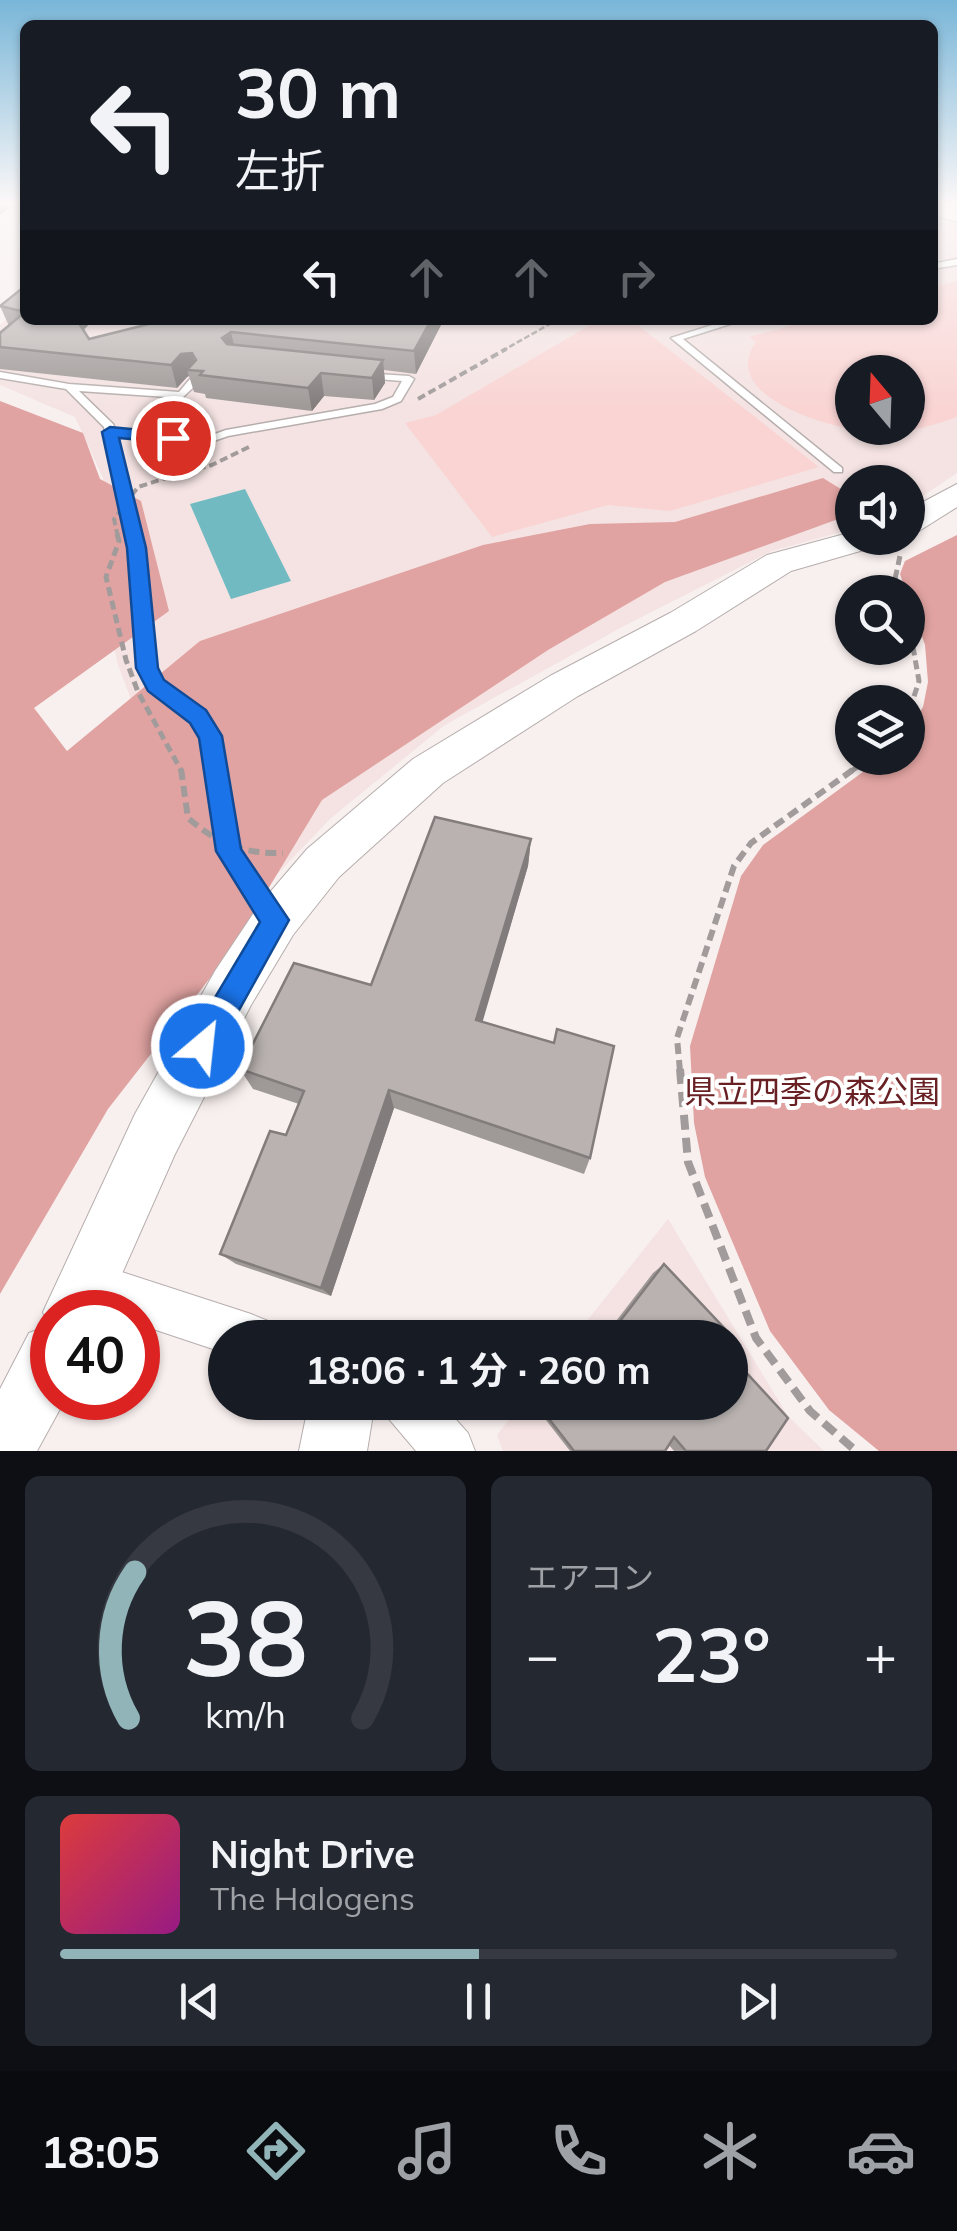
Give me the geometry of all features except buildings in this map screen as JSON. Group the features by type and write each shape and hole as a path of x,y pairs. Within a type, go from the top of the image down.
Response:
{"street":[{"path":"925,513 957,493"},
{"path":"85,1290 155,1134 234,988 276,920 323,863 428,771 564,686 683,622 779,563 835,555"},
{"path":"160,1317 208,1328"},
{"path":"0,1449 30,1402"},
{"path":"333,1451 339,1420"},
{"path":"422,1420 450,1451"}],"lane":[{"path":"721,325 676,338 835,468"},
{"path":"110,432 205,442 226,434 378,407 397,399 409,379 352,373"},
{"path":"0,375 68,387 182,395 194,382"},
{"path":"68,387 98,413 110,432 136,548 147,668 156,685 198,716 210,736 228,851 276,920"}],"path":[{"path":"164,480 138,487 114,519 119,541 106,577 126,660 138,692 183,774 188,818 219,845 251,855 283,853"},
{"path":"846,775 751,843 734,866 677,1038 688,1162 756,1338 810,1411 856,1451"}],"shaded area":[{"path":"938,273 957,273 957,473 925,495 925,465 835,465 835,534 772,551 624,626 445,725 331,818 219,935 117,662 101,578 109,539 103,478 75,417 0,385 0,325 20,307 20,325 938,325"},
{"path":"957,281 957,417 925,427 925,355 835,355 835,425 813,419 767,396 753,380 748,362 756,342 749,337 793,325 938,325 938,286"},
{"path":"590,325 638,325 819,467 670,511 608,505 492,537 405,423 436,415"},
{"path":"668,1219 730,1320 588,1320"},
{"path":"748,1350 788,1416 824,1451 503,1451 497,1435 509,1420 748,1420"}],"green space":[{"path":"0,401 83,433 100,479 141,501 169,611 34,708 67,751 200,641 483,545 590,524 675,522 823,478 835,485 835,520 665,582 548,650 322,800 228,955 108,1109 0,1294"},
{"name":"県立四季の森公園","path":"957,535 957,1451 879,1451 829,1410 770,1331 705,1177 694,1123 690,1046 741,876 763,845 859,775 925,775 925,575 900,574 905,561 925,555 925,551"}],"water":[{"path":"245,489 291,581 231,599 190,504"}],"route":[{"path":"173,438 110,432 136,548 147,668 156,685 198,716 210,736 228,851 276,920 202,1046"}]}
